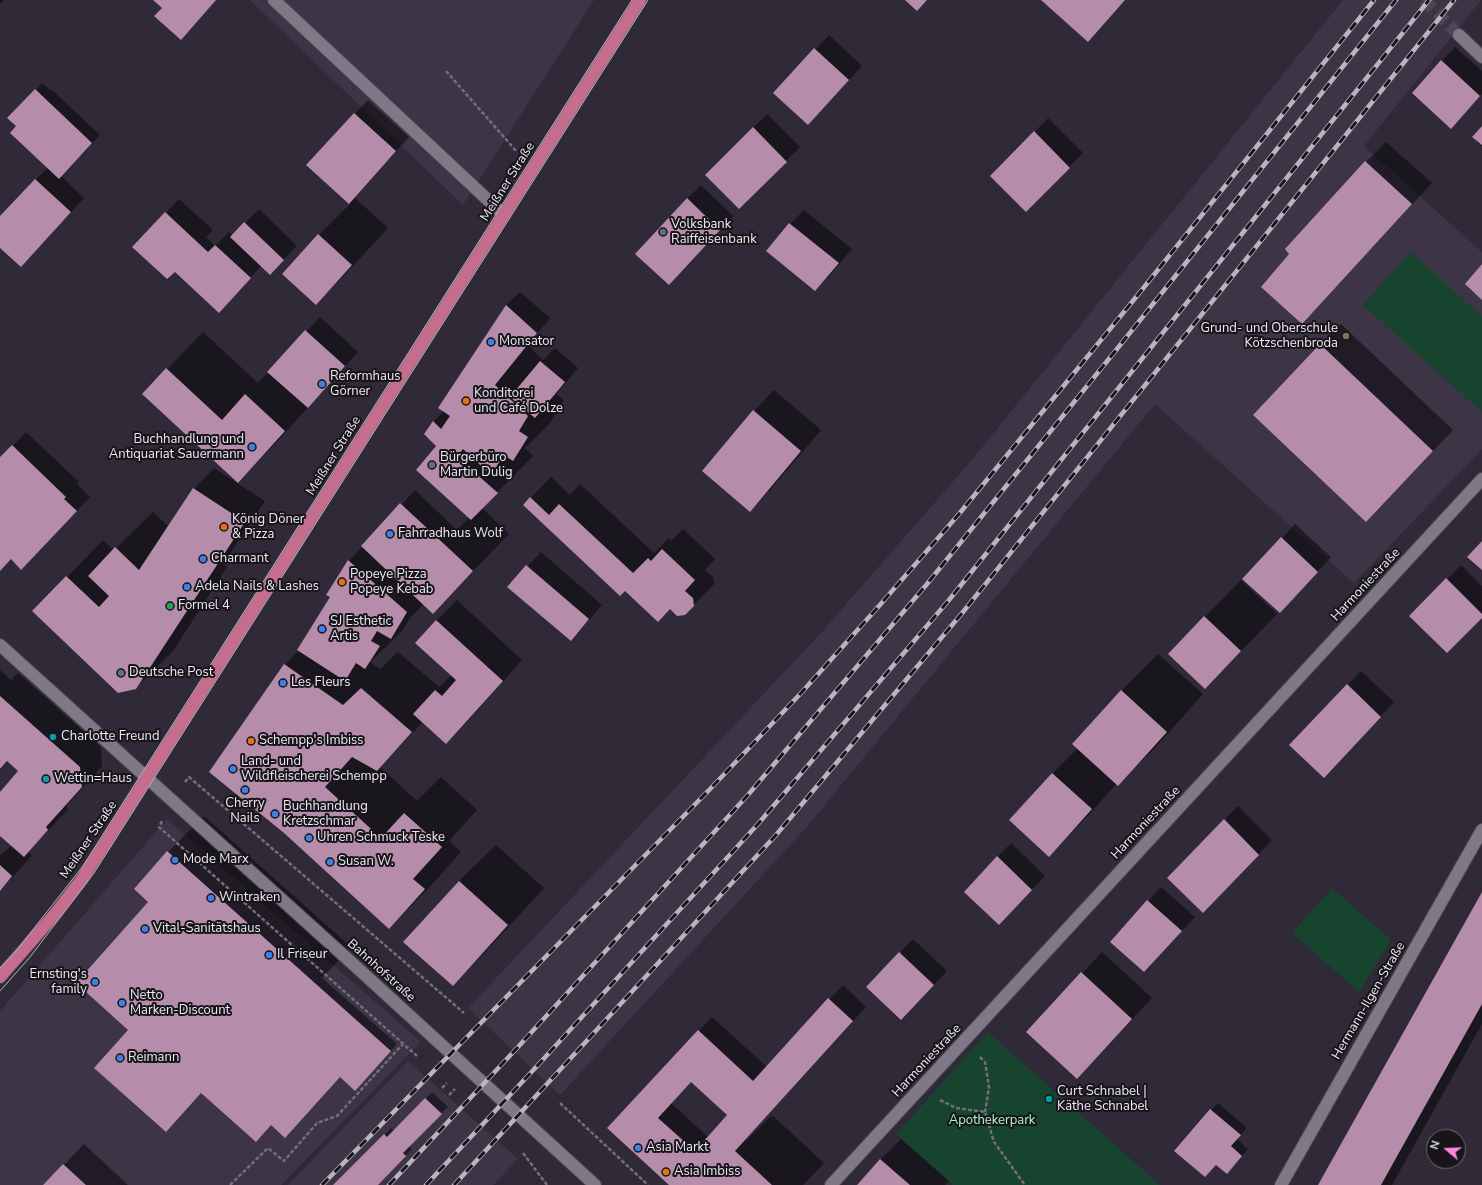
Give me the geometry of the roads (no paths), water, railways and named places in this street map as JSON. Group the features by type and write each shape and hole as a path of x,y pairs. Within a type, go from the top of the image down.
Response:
{"main road":[{"name":"Meißner Straße","path":"0,977 55,914 82,879 640,0"}],"street":[{"path":"274,0 504,215"},
{"path":"1459,35 1482,57"},
{"name":"Harmoniestraße","path":"831,1185 1482,479"},
{"name":"Bahnhofstraße","path":"0,645 595,1185"},
{"name":"Hermann-Ilgen-Straße","path":"1281,1185 1482,830"}],"tunnel":[{"path":"1424,0 1459,35"}],"tram line":[{"path":"0,968 17,950 83,866 632,0"},
{"path":"0,991 30,957 94,873 648,0"}],"railway":[{"path":"322,1185 713,786 802,692 879,606 959,514 1141,291 1374,0"},
{"path":"389,1185 518,1047 747,796 927,584 1396,0"},
{"path":"426,1185 538,1065 758,824 949,600 1429,0"},
{"path":"454,1185 776,835 963,612 1454,0"}],"place":[{"name":"Volksbank Raiffeisenbank","path":"663,232"},
{"name":"Grund- und Oberschule Kötzschenbroda","path":"1346,336"},
{"name":"Monsator","path":"491,342"},
{"name":"Reformhaus Görner","path":"322,384"},
{"name":"Konditorei und Café Dolze","path":"466,401"},
{"name":"Buchhandlung und Antiquariat Sauermann","path":"252,447"},
{"name":"Bürgerbüro Martin Dulig","path":"432,465"},
{"name":"König Döner & Pizza","path":"224,527"},
{"name":"Fahrradhaus Wolf","path":"390,534"},
{"name":"Charmant","path":"203,559"},
{"name":"Popeye Pizza Popeye Kebab","path":"342,582"},
{"name":"Adela Nails & Lashes","path":"187,587"},
{"name":"Formel 4","path":"170,606"},
{"name":"SJ Esthetic Artis","path":"322,629"},
{"name":"Deutsche Post","path":"121,673"},
{"name":"Les Fleurs","path":"283,683"},
{"name":"Charlotte Freund","path":"53,737"},
{"name":"Schempp's Imbiss","path":"251,741"},
{"name":"Land- und Wildfleischerei Schempp","path":"233,769"},
{"name":"Wettin=Haus","path":"46,779"},
{"name":"Cherry Nails","path":"245,790"},
{"name":"Buchhandlung Kretzschmar","path":"275,814"},
{"name":"Uhren Schmuck Teske","path":"309,838"},
{"name":"Mode Marx","path":"175,860"},
{"name":"Susan W.","path":"330,862"},
{"name":"Wintraken","path":"211,898"},
{"name":"Vital-Sanitätshaus","path":"145,929"},
{"name":"Il Friseur","path":"269,955"},
{"name":"Ernsting's family","path":"95,982"},
{"name":"Netto Marken-Discount","path":"122,1003"},
{"name":"Reimann","path":"120,1058"},
{"name":"Curt Schnabel | Käthe Schnabel","path":"1049,1099"},
{"name":"Asia Markt","path":"638,1148"},
{"name":"Asia Imbiss","path":"666,1172"}],"park label":[{"name":"Apothekerpark","path":"992,1121"}]}
